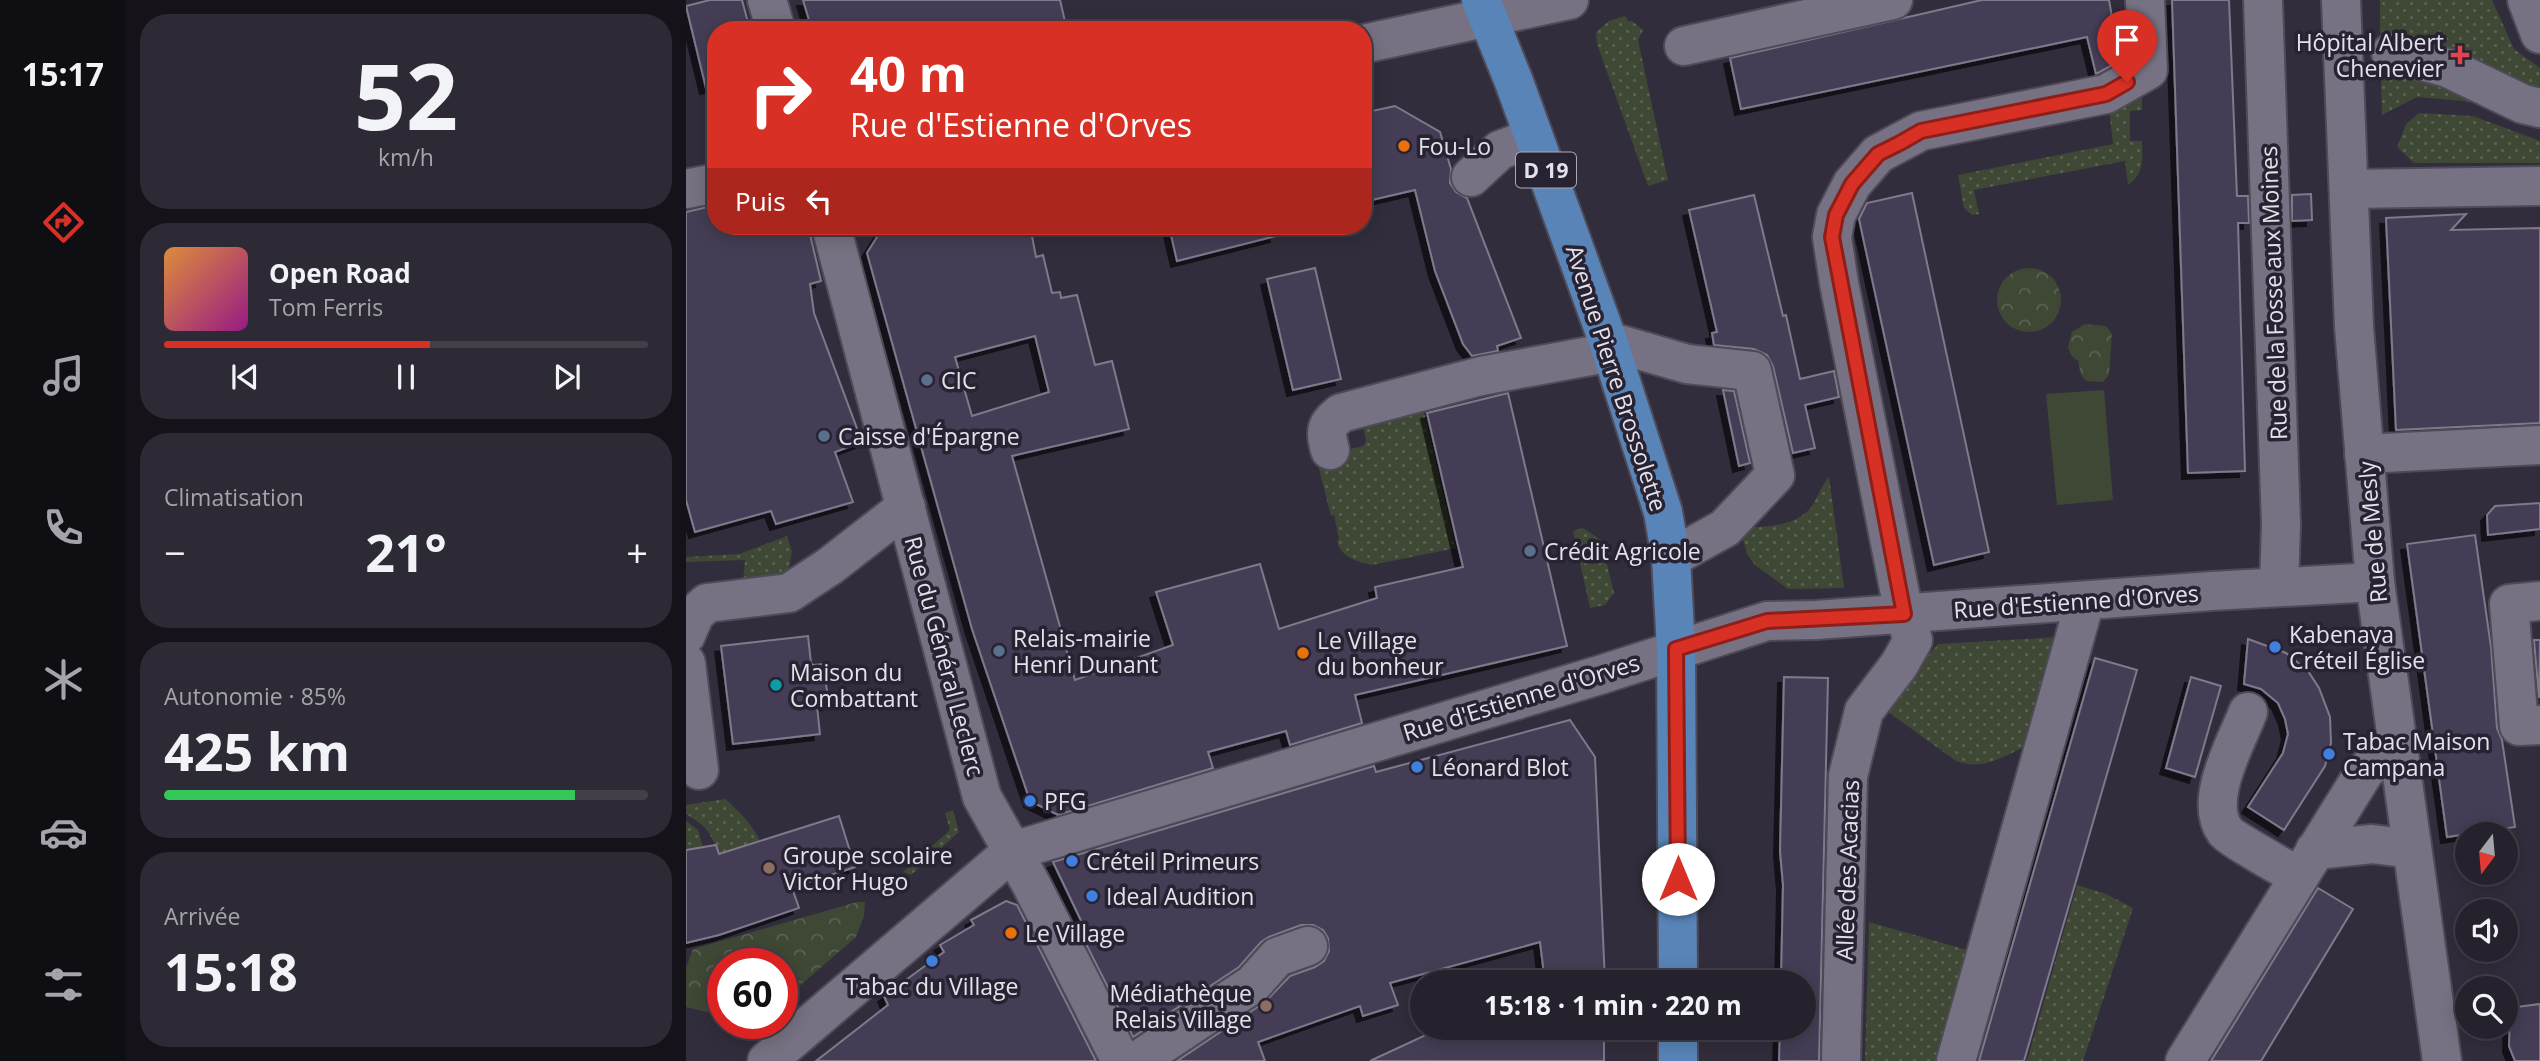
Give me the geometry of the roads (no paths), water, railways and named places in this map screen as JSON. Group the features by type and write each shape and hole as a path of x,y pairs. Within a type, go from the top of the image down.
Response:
{"main road":[{"name":"Avenue Pierre Brossolette","path":"1485,9 1610,346 1657,490 1671,558 1676,649 1678,970"},
{"path":"1678,1040 1678,1061"}],"street":[{"path":"767,0 773,21"},
{"path":"1372,41 1485,9 1569,0"},
{"path":"1684,46 1893,0"},
{"path":"1904,614 1837,271 1832,237 1836,215 1852,184 1878,154 1921,131 2106,94 2148,70 2146,0"},
{"name":"Rue de la Fosse aux Moines","path":"2263,0 2281,524 2280,587"},
{"name":"Rue de Mesly","path":"2341,0 2354,327 2375,582 2442,1061"},
{"path":"2527,0 2540,34"},
{"path":"2391,53 2448,68 2522,104 2540,108"},
{"path":"1471,177 1500,150 1534,137"},
{"path":"686,189 707,185"},
{"path":"2349,189 2540,186"},
{"name":"Rue du Général Leclerc","path":"833,235 982,797 1013,850 1121,1061"},
{"path":"1330,450 1326,432 1331,421 1341,413 1610,346 1687,364 1752,371 1775,475 1725,528 1671,558"},
{"path":"2364,454 2540,445"},
{"path":"688,625 707,603 789,593 830,566 906,507"},
{"name":"Rue d'Estienne d'Orves","path":"1013,850 1603,674 1767,621 2375,582"},
{"path":"1956,1061 2085,601"},
{"path":"2540,601 2509,604 2519,726 2540,725"},
{"name":"Allée des Acacias","path":"1841,1061 1848,776 1864,711 1899,665 1913,640 1904,614"},
{"path":"686,663 699,770"},
{"path":"2248,712 2218,790 2216,807 2225,832 2307,863 2372,844 2412,849"},
{"path":"2185,1061 2365,771 2396,743"},
{"path":"767,1061 1013,850"},
{"path":"1137,1061 1252,984 1278,957 1308,946"}],"place":[{"name":"Hôpital Albert Chenevier","path":"2460,55"},
{"name":"Fou-Lo","path":"1404,146"},
{"name":"CIC","path":"927,380"},
{"name":"Caisse d'Épargne","path":"824,436"},
{"name":"Crédit Agricole","path":"1530,551"},
{"name":"Kabenaya Créteil Église","path":"2275,647"},
{"name":"Relais-mairie Henri Dunant","path":"999,651"},
{"name":"Le Village du bonheur","path":"1303,653"},
{"name":"Maison du Combattant","path":"776,685"},
{"name":"Tabac Maison Campana","path":"2329,754"},
{"name":"Léonard Blot","path":"1417,767"},
{"name":"PFG","path":"1030,801"},
{"name":"Créteil Primeurs","path":"1072,861"},
{"name":"Groupe scolaire Victor Hugo","path":"769,868"},
{"name":"Ideal Audition","path":"1092,896"},
{"name":"Le Village","path":"1011,933"},
{"name":"Tabac du Village","path":"932,961"},
{"name":"Médiathèque Relais Village","path":"1266,1006"}]}
